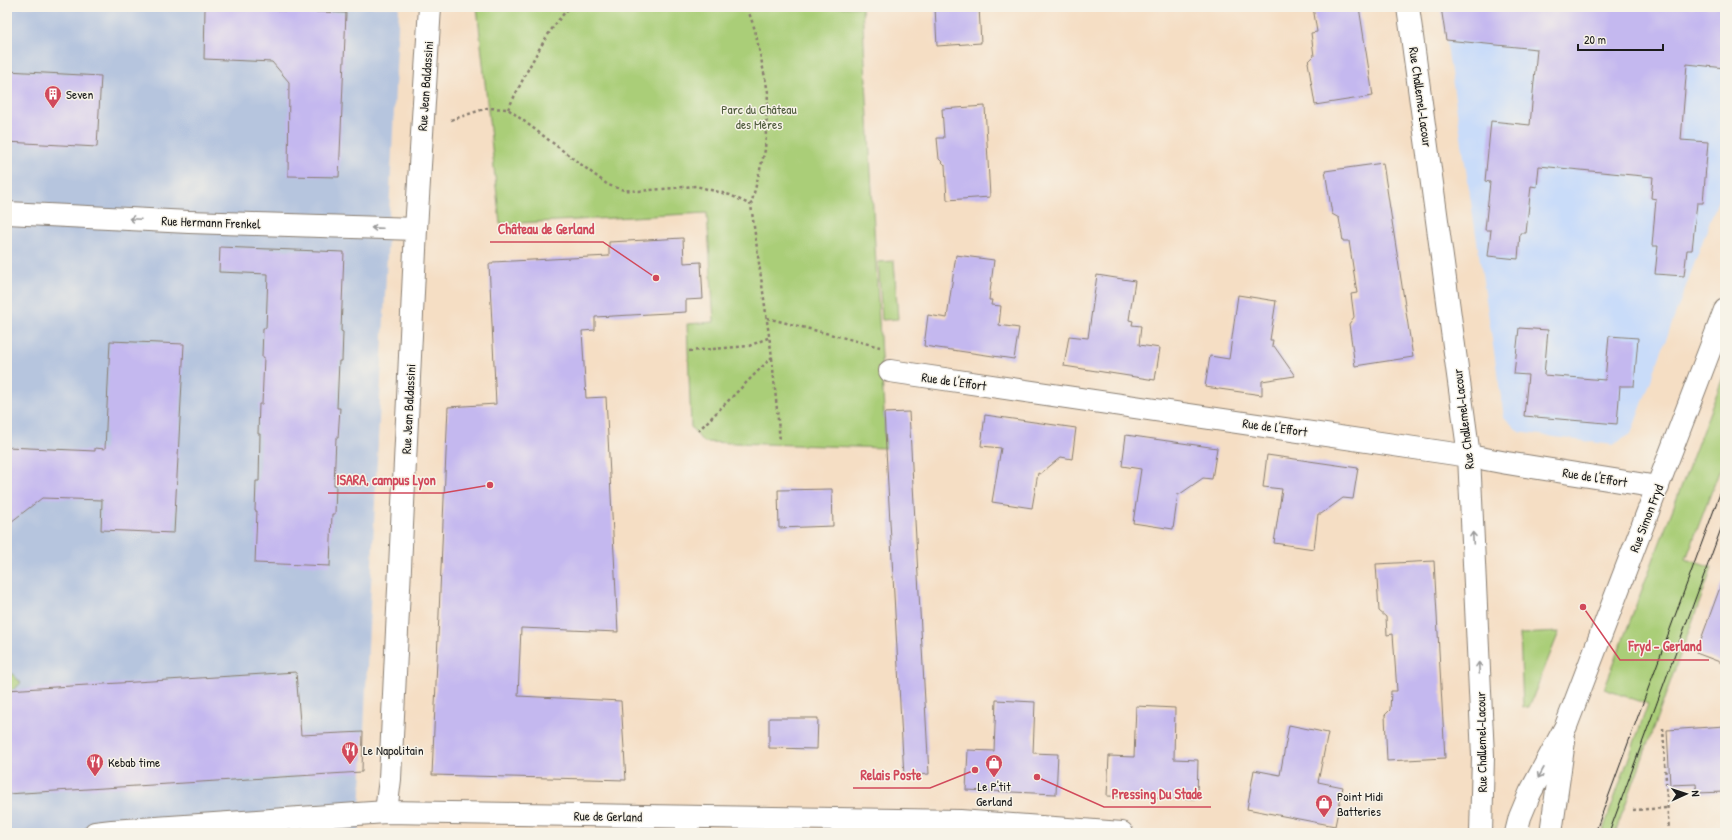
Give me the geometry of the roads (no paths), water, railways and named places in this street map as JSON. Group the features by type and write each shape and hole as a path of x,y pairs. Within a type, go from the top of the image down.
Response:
{"street":[{"name":"Rue Jean Baldassini","path":"386,812 390,779 416,229 430,7"},
{"name":"Rue Challemel-Lacour","path":"1408,7 1469,456 1483,756 1481,833"},
{"name":"Rue Hermann Frenkel","path":"7,213 189,222 416,229"},
{"name":"Rue Simon Fryd","path":"1516,833 1520,817 1530,793 1566,726 1725,310"},
{"name":"Rue de l'Effort","path":"890,372 1469,456 1658,487"},
{"name":"Rue Simon Fryd","path":"1551,833 1566,726"},
{"name":"Rue de Gerland","path":"95,833 112,830 386,812 687,825 960,821 1122,833"}],"tram line":[{"path":"1595,833 1725,480"},
{"path":"1609,833 1725,518"}],"place":[{"name":"Seven","path":"53,109"},
{"name":"Château de Gerland","path":"656,278"},
{"name":"ISARA, campus Lyon","path":"490,485"},
{"name":"Fryd - Gerland","path":"1583,607"},
{"name":"Le Napolitain","path":"350,765"},
{"name":"Relais Poste","path":"975,770"},
{"name":"Kebab time","path":"95,777"},
{"name":"Pressing Du Stade","path":"1037,777"},
{"name":"Le P'tit Gerland","path":"994,778"},
{"name":"Point Midi Batteries","path":"1324,818"}],"park label":[{"name":"Parc du Château des Mères","path":"759,116"}]}
